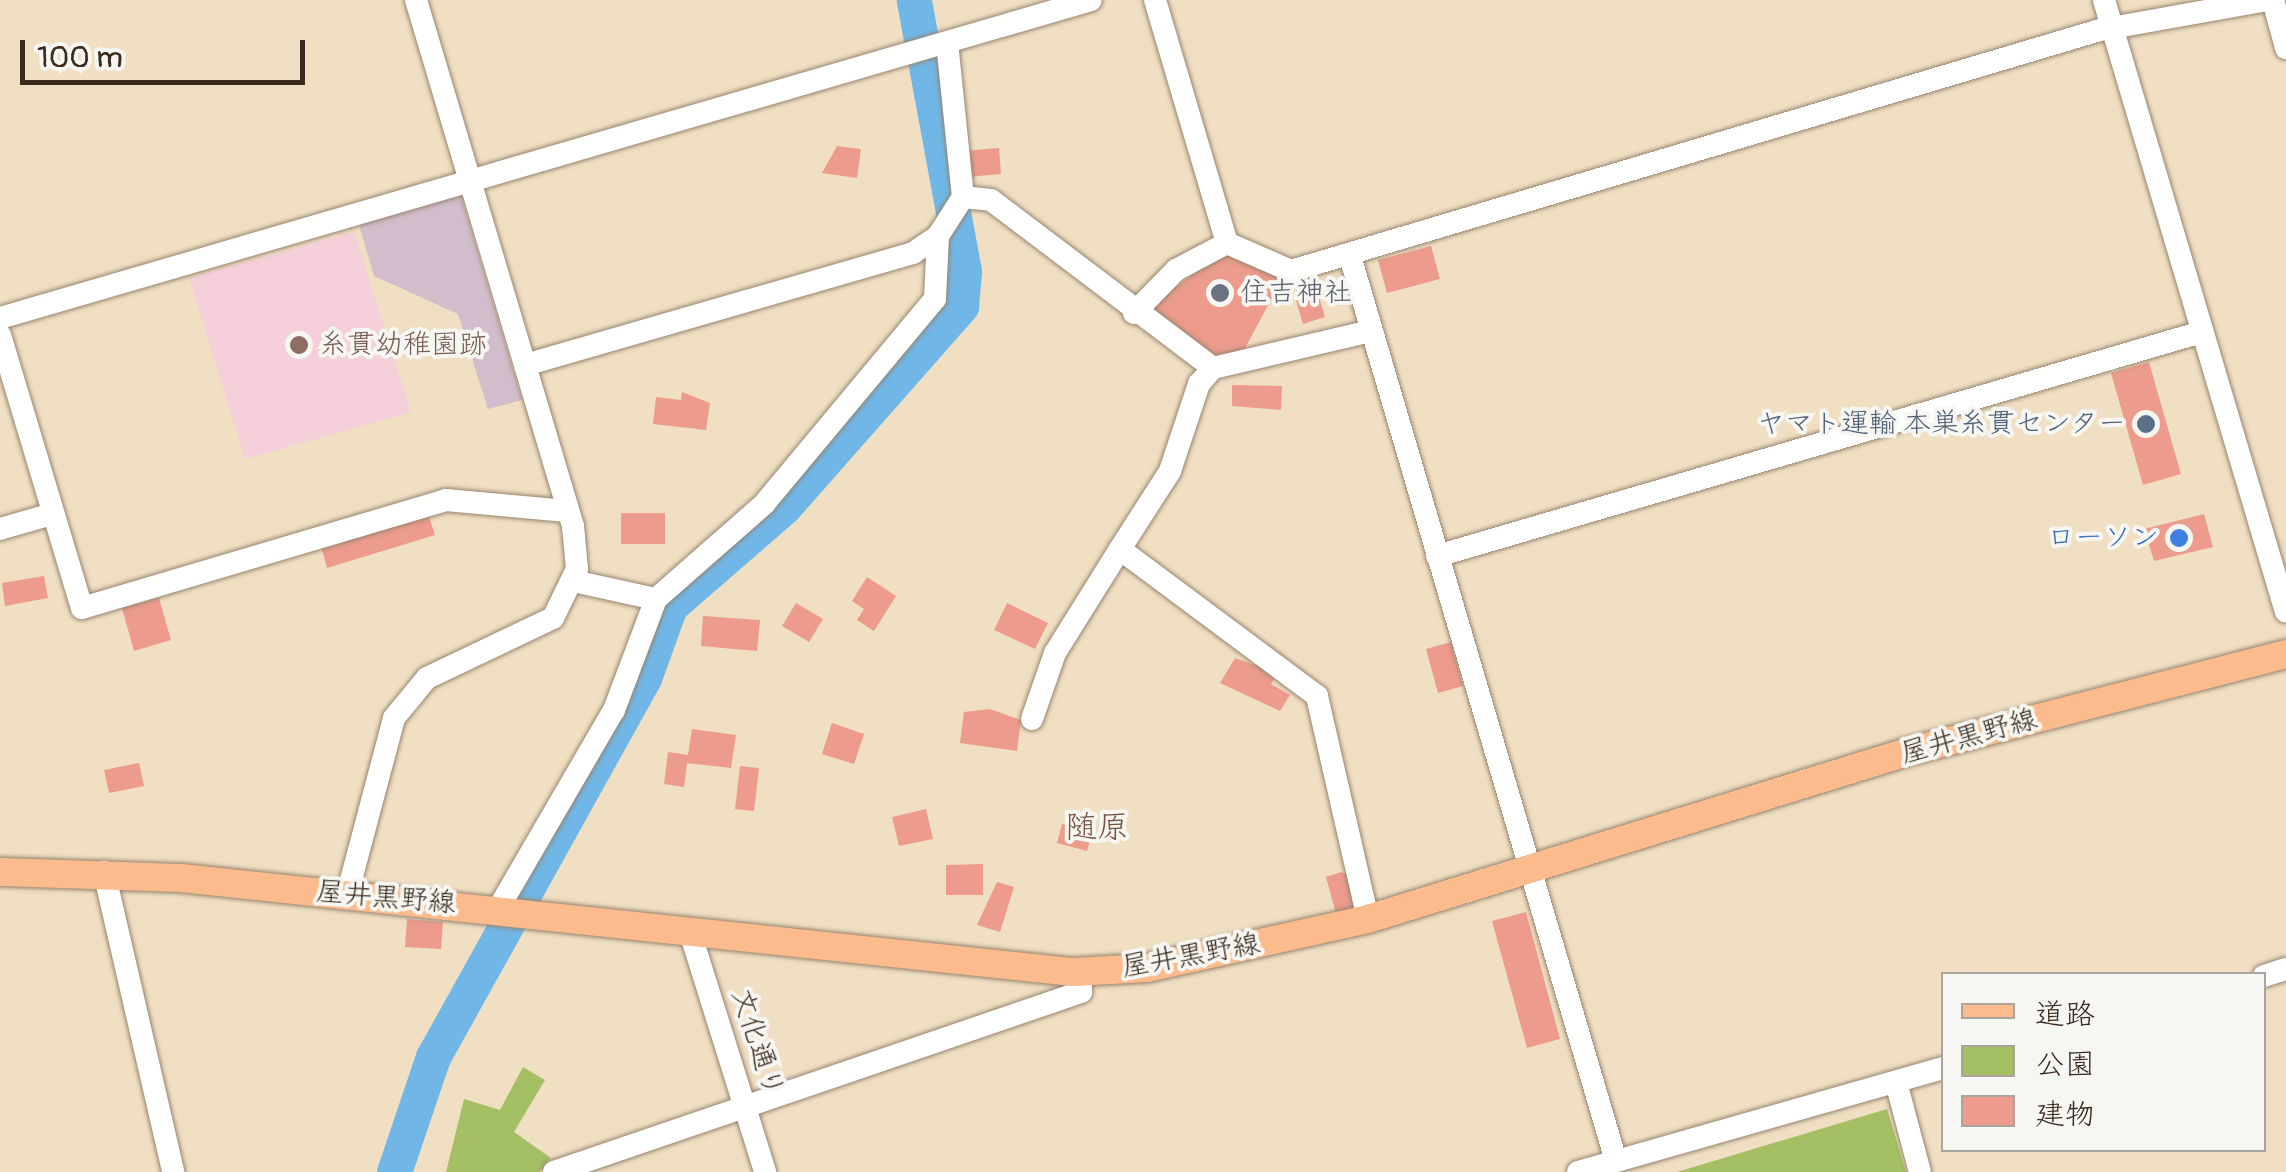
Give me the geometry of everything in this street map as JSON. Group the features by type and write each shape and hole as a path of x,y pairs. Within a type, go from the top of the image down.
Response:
{"main road":[{"name":"屋井黒野線","path":"0,872 104,872 1080,971 1147,968 1368,919 1907,752 2286,654"}],"street":[{"path":"347,895 394,718 426,678 552,618 574,581 567,512 416,0"},
{"path":"0,318 470,186 1091,0"},
{"path":"1155,0 1227,243 1291,271 2114,31 2266,0"},
{"path":"2104,0 2198,333 2286,612"},
{"path":"2274,0 2286,48"},
{"path":"525,365 912,253 938,236 963,198 947,44"},
{"path":"963,198 990,200 1134,313 1171,329 1213,368"},
{"path":"498,909 614,710 656,599 764,504 935,299 938,236"},
{"path":"1134,313 1176,270 1227,243"},
{"path":"1350,256 1616,1161"},
{"path":"1032,719 1055,653 1170,471 1199,384 1213,368 1372,331"},
{"path":"1437,556 2198,333"},
{"path":"0,336 82,608 446,500 567,512"},
{"path":"0,529 52,514"},
{"path":"1120,549 1316,696 1368,919"},
{"path":"574,581 656,599"},
{"path":"104,872 174,1172"},
{"name":"文化通り","path":"690,932 764,1172"},
{"path":"554,1172 748,1113 1081,992 1080,971"},
{"path":"1578,1172 1941,1069"},
{"path":"1896,1082 1920,1172"}],"shaded area":[{"path":"460,192 522,400 488,409 458,314 374,276 358,221"},
{"name":"糸貫幼稚園跡","path":"354,232 411,412 245,459 189,278"}],"green space":[{"path":"523,1067 545,1080 514,1132 551,1158 539,1172 446,1172 464,1099 500,1110"},
{"path":"1887,1109 1906,1172 1677,1172"}],"building":[{"path":"837,146 861,149 857,178 822,173"},
{"path":"999,148 1001,174 967,177 965,151"},
{"path":"1431,246 1440,279 1387,293 1378,260"},
{"name":"住吉神社","path":"1223,251 1282,279 1241,356 1216,360 1150,307"},
{"path":"1317,290 1325,317 1303,324 1295,297"},
{"name":"ヤマト運輸 本巣糸貫センター","path":"2149,362 2181,474 2143,485 2111,373"},
{"path":"1232,385 1282,386 1281,410 1232,406"},
{"path":"682,392 710,403 706,430 653,424 656,397 681,400"},
{"path":"621,513 665,513 665,544 621,544"},
{"path":"428,514 435,535 327,568 321,546"},
{"name":"ローソン","path":"2204,514 2213,547 2154,561 2144,529"},
{"path":"44,576 48,598 5,606 2,583"},
{"path":"867,577 896,596 874,631 857,620 864,609 852,601"},
{"path":"159,598 171,640 134,651 122,608"},
{"path":"796,603 823,619 809,642 782,626"},
{"path":"1007,603 1048,623 1035,649 994,630"},
{"path":"703,616 760,620 757,651 701,646"},
{"path":"1451,642 1463,686 1438,693 1426,649"},
{"path":"1235,658 1278,673 1271,684 1290,695 1280,711 1220,683"},
{"path":"990,709 1021,720 1017,751 960,743 964,712"},
{"path":"832,723 864,734 854,764 822,754"},
{"path":"692,729 736,735 731,768 687,763 684,787 664,784 668,752 688,755"},
{"path":"139,763 144,786 109,793 104,770"},
{"path":"740,766 759,768 754,811 735,809"},
{"path":"926,809 933,839 899,846 892,817"},
{"path":"1062,824 1092,833 1087,851 1057,843"},
{"path":"983,864 983,895 946,895 946,865"},
{"path":"1341,872 1352,876 1362,910 1337,917 1326,877"},
{"path":"997,882 1014,887 1000,932 977,925"},
{"path":"1526,912 1560,1039 1527,1048 1492,921"},
{"path":"407,919 443,922 441,949 405,947"}],"waterway":[{"path":"394,1172 433,1057 644,678 670,606 784,507 961,306 964,271 914,0"}],"place":[{"name":"住吉神社","path":"1220,293"},
{"name":"糸貫幼稚園跡","path":"299,345"},
{"name":"ヤマト運輸 本巣糸貫センター","path":"2146,424"},
{"name":"ローソン","path":"2179,538"}],"district":[{"name":"随原","path":"1097,827"}]}
